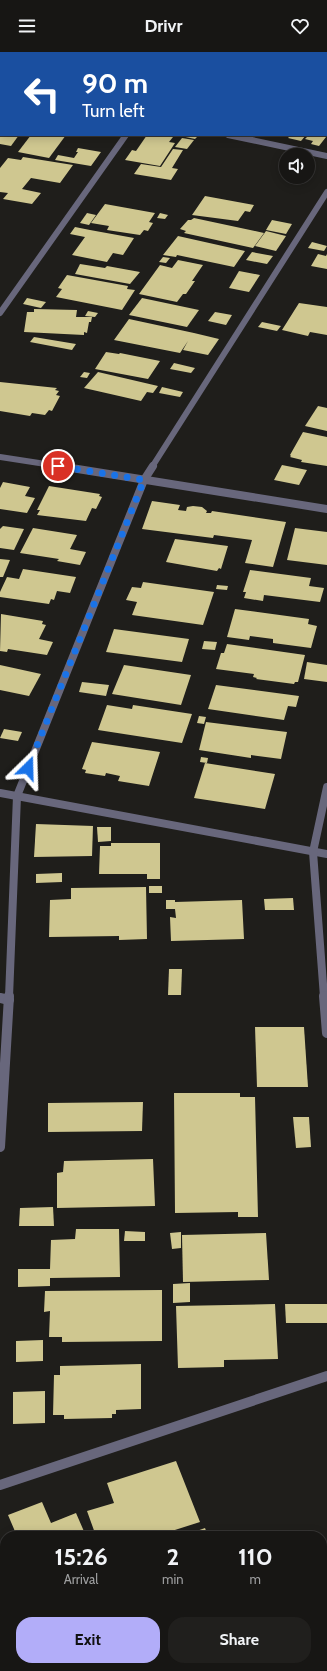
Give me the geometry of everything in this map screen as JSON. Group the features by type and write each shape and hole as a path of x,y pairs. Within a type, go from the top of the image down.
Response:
{"street":[{"path":"0,314 125,136"},
{"path":"233,136 327,156"},
{"path":"0,1147 9,1000 17,796 144,480 327,192"},
{"path":"0,457 327,509"},
{"path":"327,787 313,852 327,1033"},
{"path":"0,793 327,854"},
{"path":"0,998 9,1000"},
{"path":"0,1485 327,1376"}],"building":[{"path":"0,136 18,136 11,146 0,144"},
{"path":"30,136 65,136 49,158 18,152"},
{"path":"146,136 173,137 169,142 175,143 160,166 125,160 132,150 136,151"},
{"path":"181,136 197,137 195,139"},
{"path":"290,136 305,136 301,141 288,138"},
{"path":"308,136 326,137 319,146 311,144 313,141 305,139"},
{"path":"182,138 194,140 187,149 175,147"},
{"path":"78,148 101,152 91,166 55,160 58,155 74,158 78,152 76,152"},
{"path":"173,149 183,150 172,168 178,169 171,180 134,174 141,164 161,167"},
{"path":"23,157 73,165 60,183 31,178 22,189 41,193 32,204 3,199 8,193 0,192 0,168 8,158 21,160"},
{"path":"205,196 254,205 250,212 245,211 238,221 192,215"},
{"path":"105,204 155,213 149,222 153,223 148,231 144,230 140,235 107,230 109,226 91,223"},
{"path":"87,213 96,215 89,225 80,223"},
{"path":"160,213 168,215 165,219 157,218"},
{"path":"194,218 264,233 253,248 184,233 186,231 180,229 188,220"},
{"path":"272,220 292,224 286,234 266,230"},
{"path":"75,227 134,238 123,255 113,253 107,262 72,255 85,237 70,234"},
{"path":"266,231 286,236 276,251 255,246"},
{"path":"178,236 245,251 234,267 177,255 176,257 163,255"},
{"path":"312,242 327,246 324,251 308,248"},
{"path":"252,252 273,256 267,264 246,260"},
{"path":"318,254 326,256 327,254 327,269 311,266"},
{"path":"163,257 170,258 166,263 159,262"},
{"path":"178,260 203,265 192,281 195,281 186,294 183,294 177,302 139,294 160,265 172,268"},
{"path":"80,264 105,268 107,266 140,272 130,284 75,274"},
{"path":"239,271 260,275 249,292 229,288"},
{"path":"67,275 128,286 127,289 135,290 122,310 56,297 62,289 58,288"},
{"path":"27,298 46,302 41,308 23,304"},
{"path":"142,298 199,310 187,327 129,315"},
{"path":"299,303 327,307 327,335 310,332 308,336 282,330"},
{"path":"34,309 77,310 76,317 92,317 91,322 89,322 87,333 84,332 84,335 24,332 27,312 34,312"},
{"path":"88,311 98,313 95,317 85,316"},
{"path":"215,312 232,315 226,325 208,321"},
{"path":"129,319 219,339 208,355 183,350 188,341 180,353 114,340"},
{"path":"262,322 281,326 277,331 258,327"},
{"path":"34,337 76,344 72,350 30,342"},
{"path":"106,352 120,353 160,361 148,379 95,369"},
{"path":"174,363 195,368 191,373 170,369"},
{"path":"84,372 90,373 87,378 80,377"},
{"path":"98,372 158,386 153,393 147,392 141,401 84,388"},
{"path":"0,382 57,388 55,390 59,391 56,395 60,396 52,411 49,410 45,415 32,413 30,416 0,411"},
{"path":"162,387 183,392 180,397 159,393"},
{"path":"318,406 327,408 327,431 305,426"},
{"path":"303,432 327,437 327,466 301,462 302,460 290,457"},
{"path":"282,465 307,470 299,485 274,480"},
{"path":"3,482 30,487 25,496 35,498 27,513 0,509 0,488"},
{"path":"49,486 100,494 99,496 102,497 96,509 92,508 86,521 37,515 40,510 37,510"},
{"path":"152,501 180,505 178,510 186,511 187,507 193,506 202,507 207,511 206,513 211,513 212,511 286,522 273,567 245,563 252,540 214,535 213,538 142,529"},
{"path":"3,526 24,529 14,550 0,548 0,529"},
{"path":"33,528 77,535 70,549 86,552 80,565 57,561 59,559 20,553"},
{"path":"295,528 327,532 327,565 287,560"},
{"path":"175,539 228,546 221,569 219,568 217,571 166,562"},
{"path":"0,559 10,560 3,577 0,577"},
{"path":"23,569 76,577 70,593 57,591 54,600 51,599 49,604 0,597 0,592 7,577 19,579"},
{"path":"250,570 311,578 309,586 324,588 320,602 264,595 263,601 244,598 246,592 243,592"},
{"path":"143,582 214,592 203,625 132,615 137,602 126,600 132,587 141,588"},
{"path":"217,585 228,586 227,590 216,589"},
{"path":"235,609 309,619 308,624 317,626 311,648 273,643 273,639 250,636 249,640 227,637"},
{"path":"1,614 43,621 42,624 46,625 39,639 53,642 47,655 8,649 7,652 0,651"},
{"path":"114,629 189,639 182,662 106,652"},
{"path":"204,641 217,642 215,650 202,649"},
{"path":"227,644 305,655 298,682 295,682 294,684 256,679 257,678 253,677 254,674 216,669 221,653 224,653"},
{"path":"307,662 327,665 327,682 304,679"},
{"path":"0,665 41,674 29,696 0,690"},
{"path":"124,665 191,675 181,705 112,694"},
{"path":"82,682 109,685 106,696 79,692"},
{"path":"216,685 299,696 296,707 288,706 284,720 208,709"},
{"path":"107,705 132,709 133,705 192,714 182,743 98,730"},
{"path":"199,716 206,717 204,724 197,723"},
{"path":"206,722 287,732 281,759 251,755 251,758 199,750"},
{"path":"4,729 22,732 18,741 0,738"},
{"path":"92,742 160,752 149,786 118,781 120,776 106,773 105,776 85,773 86,770 82,769"},
{"path":"201,757 208,758 207,763 200,762"},
{"path":"205,763 275,774 265,809 194,798"},
{"path":"36,824 93,826 92,856 34,857"},
{"path":"97,827 111,827 111,841 98,842"},
{"path":"111,843 160,843 160,879 147,879 147,874 99,874 100,846 111,846"},
{"path":"62,873 62,882 36,883 36,874"},
{"path":"149,886 162,886 162,893 149,893"},
{"path":"146,887 147,939 119,940 119,936 49,937 50,900 71,899 71,888"},
{"path":"293,898 294,910 265,910 264,899"},
{"path":"166,900 175,900 175,902 242,900 244,939 171,941 170,917 176,918 175,909 166,909"},
{"path":"169,969 182,969 181,995 168,995"},
{"path":"255,1027 304,1027 308,1087 257,1087"},
{"path":"174,1093 240,1093 240,1097 255,1097 258,1217 238,1217 238,1212 175,1213"},
{"path":"143,1102 142,1131 48,1132 48,1103"},
{"path":"293,1117 309,1117 311,1147 296,1148"},
{"path":"153,1159 155,1206 57,1208 57,1173 63,1172 64,1161"},
{"path":"53,1207 54,1226 19,1226 20,1208"},
{"path":"76,1229 119,1229 120,1277 50,1278 50,1286 18,1287 18,1269 50,1269 51,1240 75,1239"},
{"path":"125,1231 145,1232 145,1241 124,1241"},
{"path":"181,1232 181,1248 172,1249 170,1233"},
{"path":"266,1233 269,1280 183,1282 182,1235"},
{"path":"190,1283 190,1302 173,1303 173,1284"},
{"path":"162,1290 162,1341 62,1342 62,1337 49,1337 50,1311 44,1312 45,1291"},
{"path":"275,1304 278,1359 224,1360 224,1367 178,1368 176,1306"},
{"path":"285,1304 327,1304 327,1323 286,1323"},
{"path":"43,1340 43,1361 16,1362 16,1341"},
{"path":"141,1364 141,1409 116,1410 116,1414 112,1414 112,1418 64,1419 64,1415 53,1415 54,1375 60,1375 60,1366"},
{"path":"45,1391 45,1423 13,1424 13,1392"},
{"path":"176,1461 200,1522 172,1531 94,1531 87,1511 114,1503 107,1483"},
{"path":"42,1502 51,1523 76,1513 84,1531 15,1531 8,1515"},
{"path":"205,1528 206,1531 197,1531"}],"route":[{"path":"28,768 144,480 58,466"}]}
